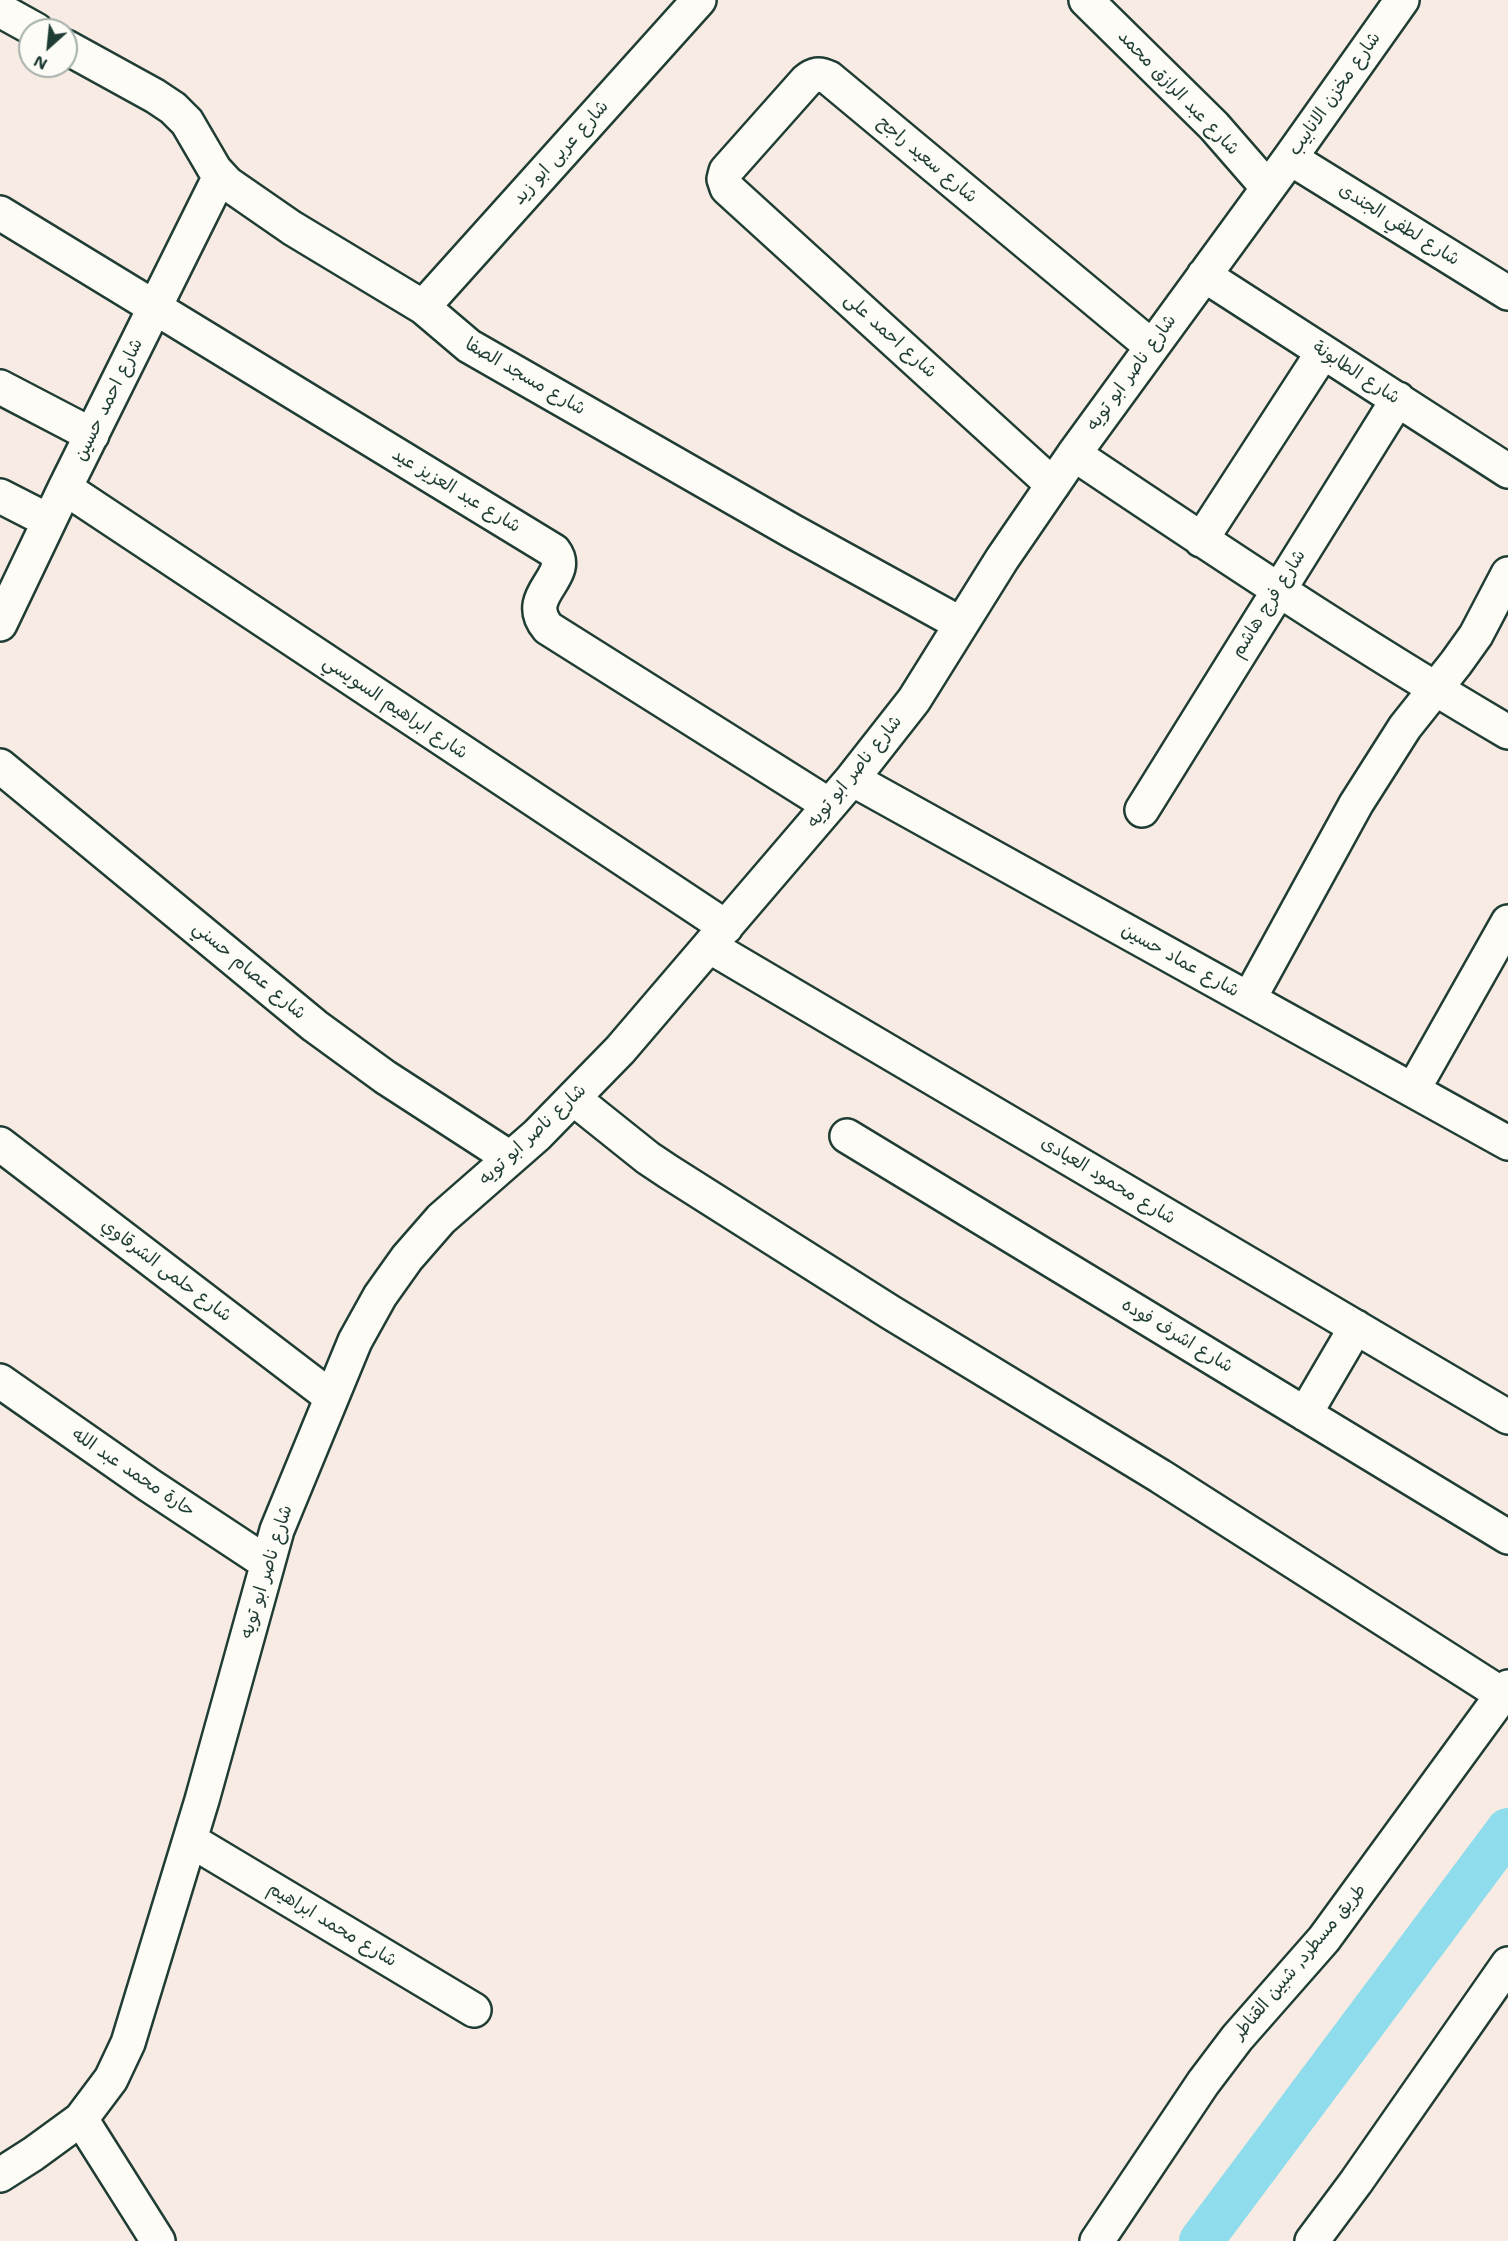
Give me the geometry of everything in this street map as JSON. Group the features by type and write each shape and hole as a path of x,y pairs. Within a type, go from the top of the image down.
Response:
{"street":[{"name":"شارع عربى ابو زيد","path":"423,307 699,0"},
{"name":"شارع عبد الرازق محمد","path":"1086,0 1214,126 1268,188"},
{"name":"شارع مخزن الانابيب","path":"1268,188 1392,3"},
{"path":"0,10 18,20"},
{"name":"شارع مسجد الصفا","path":"78,53 173,108 187,122 214,170 220,176 292,228 423,307 469,346 792,531 961,624"},
{"name":"شارع سعيد راجح","path":"727,188 724,179 731,164 806,81 813,75 822,74 1151,346"},
{"name":"شارع لطفي الجندى","path":"1290,158 1508,293"},
{"name":"شارع احمد حسين","path":"0,624 220,176"},
{"name":"شارع احمد على","path":"727,188 1053,485"},
{"name":"شارع ناصر ابو تويه","path":"0,2175 81,2119 111,2079 128,2043 190,1840 277,1530 355,1341 380,1296 407,1258 441,1219 537,1136 620,1050 852,779 914,700 1002,559 1074,454 1268,188"},
{"name":"شارع عبد العزيز عيد","path":"0,213 554,551 558,556 558,570 540,599 539,610 541,620 548,628 829,806"},
{"name":"شارع الطابونة","path":"1204,274 1508,471"},
{"path":"1201,540 1323,352"},
{"path":"0,387 92,435"},
{"name":"شارع فرج هاشم","path":"1142,810 1398,399"},
{"path":"1074,454 1278,591 1508,732"},
{"name":"شارع ابراهيم السويسي","path":"65,488 717,936"},
{"path":"0,496 49,521"},
{"path":"1249,999 1356,804 1405,727 1476,635 1508,574"},
{"name":"شارع عصام حسني","path":"0,766 323,1033 385,1077 510,1158"},
{"name":"شارع عماد حسين","path":"852,779 1508,1143"},
{"path":"1413,1090 1508,922"},
{"name":"شارع محمود العيادى","path":"717,936 1356,1327 1508,1417"},
{"path":"573,1098 648,1158 677,1177 890,1312 1160,1476 1505,1691"},
{"name":"شارع اشرف فوده","path":"847,1136 1508,1537"},
{"name":"شارع حلمى الشرقاوي","path":"0,1144 331,1397"},
{"path":"1305,1414 1356,1327"},
{"name":"حارة محمد عبد الله","path":"0,1381 148,1485 267,1563"},
{"name":"طريق مسطرد, شبين القناطر","path":"1097,2241 1203,2083 1237,2038 1324,1939 1505,1691"},
{"name":"شارع محمد ابراهيم","path":"190,1840 474,2010"},
{"path":"1312,2241 1356,2182 1508,1964"},
{"path":"81,2119 158,2241"}],"waterway":[{"path":"1201,2241 1508,1830"}]}
